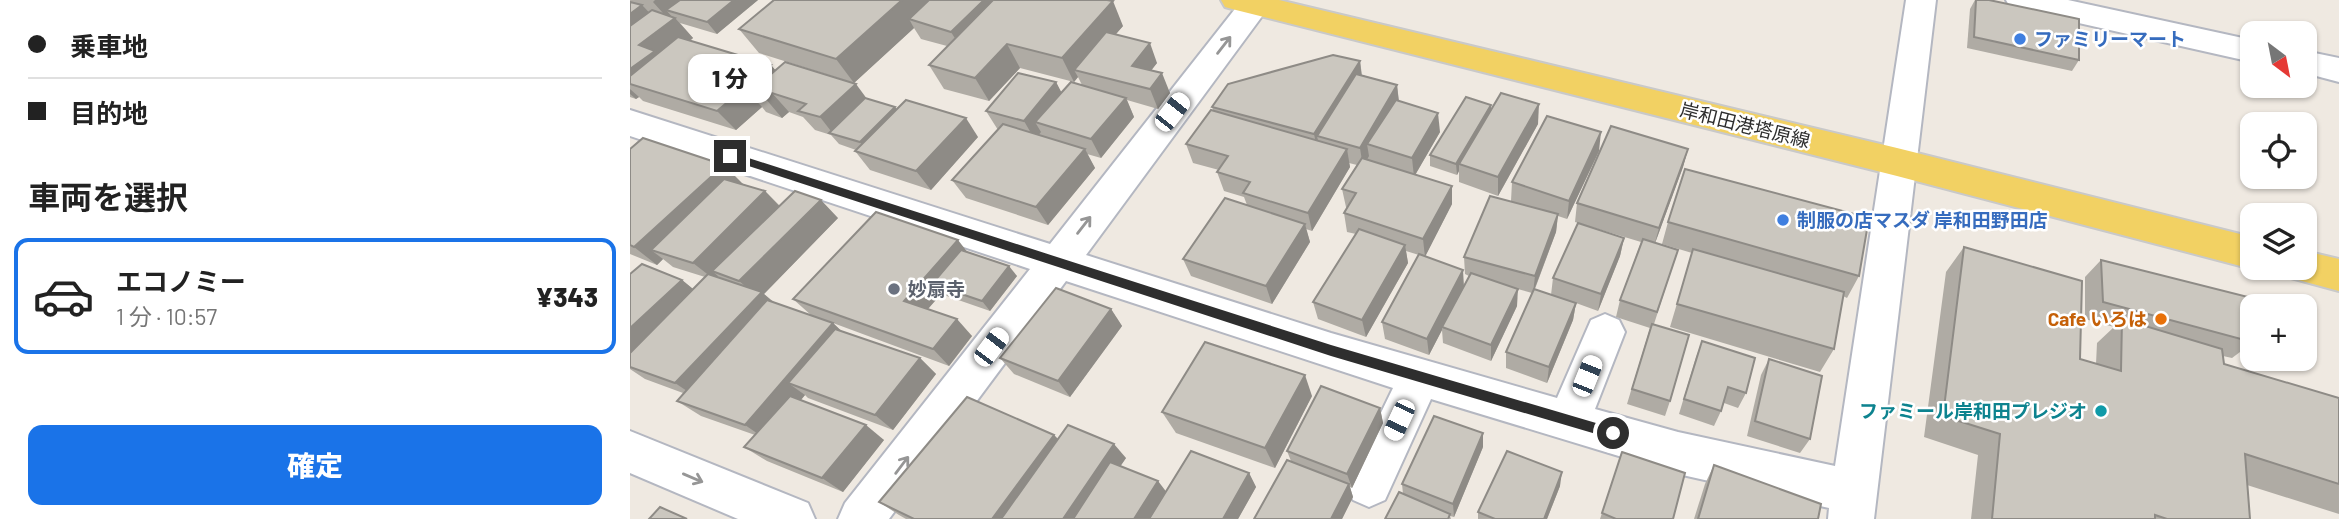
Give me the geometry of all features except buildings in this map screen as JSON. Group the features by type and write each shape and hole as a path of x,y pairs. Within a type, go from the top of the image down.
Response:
{"main road":[{"name":"岸和田港塔原線","path":"1250,2 2240,250"},
{"path":"2317,270 2339,275"}],"street":[{"path":"630,124 1420,377 1853,506 1897,162 1921,0"},
{"path":"2021,0 2240,48"},
{"path":"860,519 1250,2"},
{"path":"2317,65 2339,70"},
{"path":"1569,421 1605,332"},
{"path":"1368,485 1420,377"},
{"path":"630,452 792,519"}],"place":[{"name":"ファミリーマート","path":"2020,39"},
{"name":"制服の店マスダ 岸和田野田店","path":"1783,220"},
{"name":"妙扇寺","path":"894,289"},
{"name":"Cafe いろは","path":"2161,319"},
{"name":"ファミール岸和田プレジオ","path":"2101,411"}],"route":[{"path":"730,156 1331,351 1613,433"}]}
